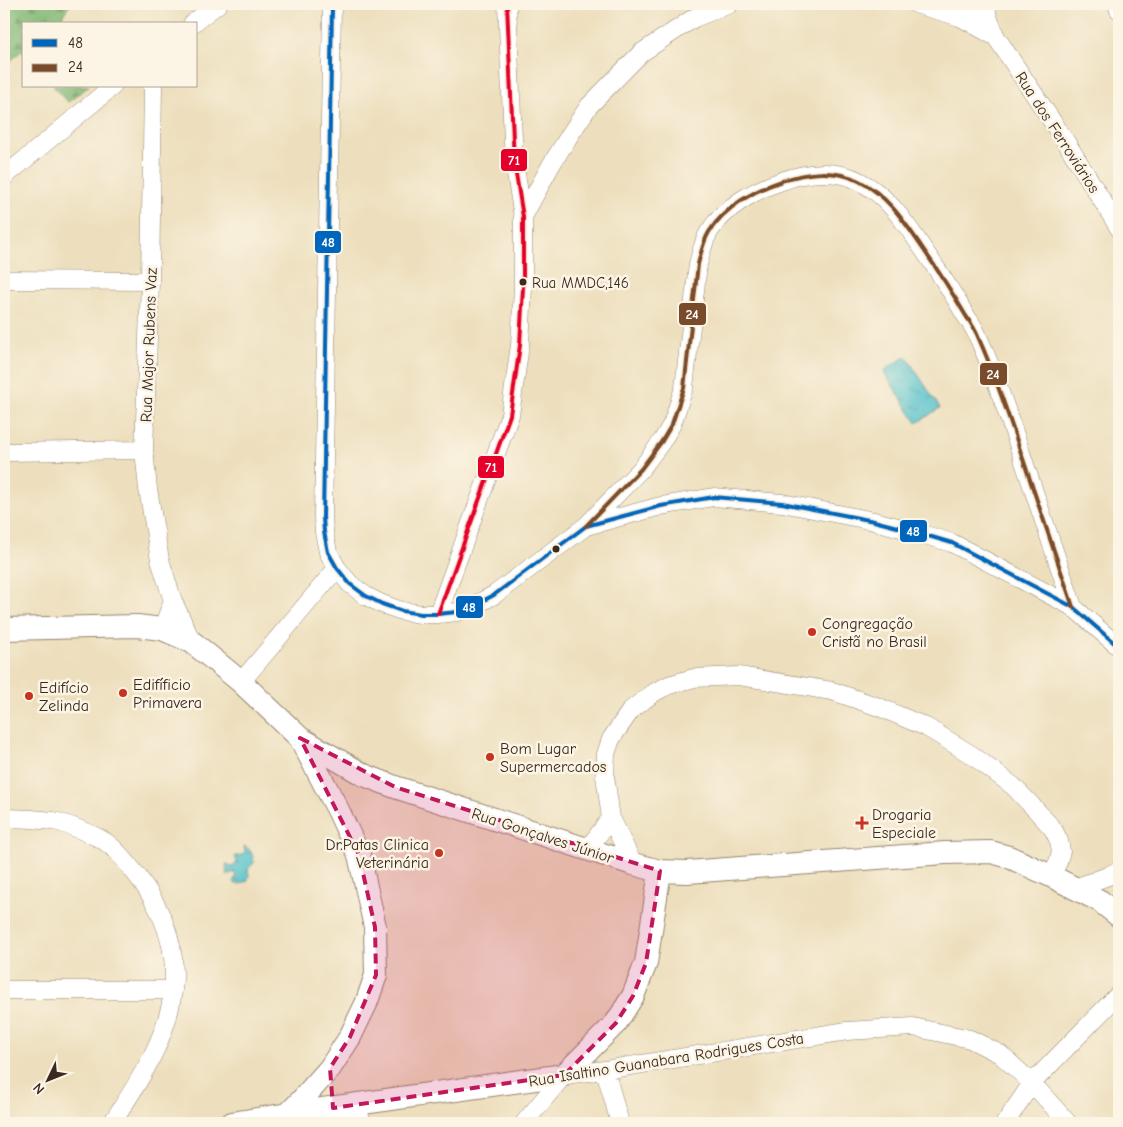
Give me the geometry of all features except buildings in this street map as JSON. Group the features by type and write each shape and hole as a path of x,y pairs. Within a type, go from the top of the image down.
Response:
{"street":[{"path":"195,22 218,4"},
{"path":"331,4 323,517 328,552 337,568 350,584 366,596 402,611 421,614 457,612 494,595 586,526 641,469 672,424 684,388 698,264 703,244 709,232 736,204 754,192 791,177 820,173 840,174 874,190 906,224 958,301 979,338 1006,408 1073,606"},
{"path":"438,614 510,415 520,345 523,287 523,217 514,162 507,4"},
{"path":"523,217 551,165 589,106 641,53 694,18 730,4"},
{"path":"916,4 960,17 996,37"},
{"path":"1117,4 1119,10"},
{"path":"960,17 985,8"},
{"name":"Rua dos Ferroviários","path":"985,8 996,37 1066,142 1119,228"},
{"path":"4,178 111,88"},
{"name":"Rua Major Rubens Vaz","path":"153,88 150,281 144,450 148,489 160,560 173,601 192,642"},
{"path":"514,162 531,174 541,173 551,165"},
{"path":"4,280 150,281"},
{"path":"4,452 144,450"},
{"path":"620,517 617,504 618,497 624,486"},
{"path":"586,526 661,506 714,497 782,503 905,528 952,543 1073,606 1119,647"},
{"path":"241,682 337,568"},
{"path":"162,630 173,601"},
{"name":"Rua Gonçalves Júnior","path":"4,629 137,626 162,630 192,642 241,682 300,738 364,774 396,788 586,850 660,871 687,872 945,853 991,852 1009,857 1051,876 1100,901 1119,916"},
{"path":"633,864 611,818 605,776 606,754 611,738 631,710 669,685 694,678 739,676 832,691 878,707 926,727 972,755 1013,786 1053,830 1059,840 1061,852 1051,876"},
{"path":"288,1114 330,1068 350,1037 366,1004 376,975 375,927 359,854 300,738"},
{"path":"338,810 342,795 351,782 364,774"},
{"path":"4,818 54,821 100,838 113,847 137,875 155,902 167,928 174,957 173,990 162,1036 138,1083 112,1123"},
{"path":"586,850 611,818"},
{"path":"1075,888 1119,870"},
{"path":"524,1123 564,1075 616,1023 632,996 646,963 660,871"},
{"path":"4,990 173,990"},
{"path":"1005,1123 1032,1083 1119,994"},
{"name":"Rua Isaltino Guanabara Rodrigues Costa","path":"232,1123 288,1114 359,1114 564,1075 847,1031 913,1026 970,1039 1000,1054 1032,1083 1068,1123"},
{"path":"322,1114 330,1094 330,1068"},
{"path":"605,1070 620,1123"}],"highlighted area":[{"path":"300,738 395,787 660,871 646,963 633,996 616,1023 564,1075 333,1108 330,1068 350,1037 376,975 375,927 359,855"}],"green space":[{"path":"4,4 71,4 62,16 66,22 22,22 22,52 4,67"},
{"path":"55,88 86,88 68,102"}],"water":[{"path":"906,356 940,408 917,423 883,371"},
{"path":"244,846 251,853 254,863 248,869 249,876 247,881 235,884 233,882 236,876 234,872 227,875 226,867 227,863 231,867 234,866 237,862 235,856 245,853"}],"transit line":[{"name":"48","path":"331,4 323,517 328,552 337,568 350,584 366,596 402,611 421,614 457,612 494,595 586,526 661,506 714,497 782,503 874,521 952,543 1073,607 1119,647"},
{"name":"71","path":"438,614 510,415 520,345 523,287 523,217 514,162 507,4"},
{"name":"24","path":"586,526 641,469 672,424 684,388 698,264 709,232 732,207 761,189 801,176 830,173 859,181 878,194 894,209 933,263 975,330 1002,397 1073,607"}],"place":[{"name":"Rua MMDC,146","path":"523,282"},
{"name":"Congregação Cristã no Brasil","path":"812,632"},
{"name":"Edifíficio Primavera","path":"123,693"},
{"name":"Edifício Zelinda","path":"29,696"},
{"name":"Bom Lugar Supermercados","path":"490,757"},
{"name":"Drogaria Especiale","path":"862,823"},
{"name":"Dr.Patas Clinica Veterinária","path":"439,853"}]}
